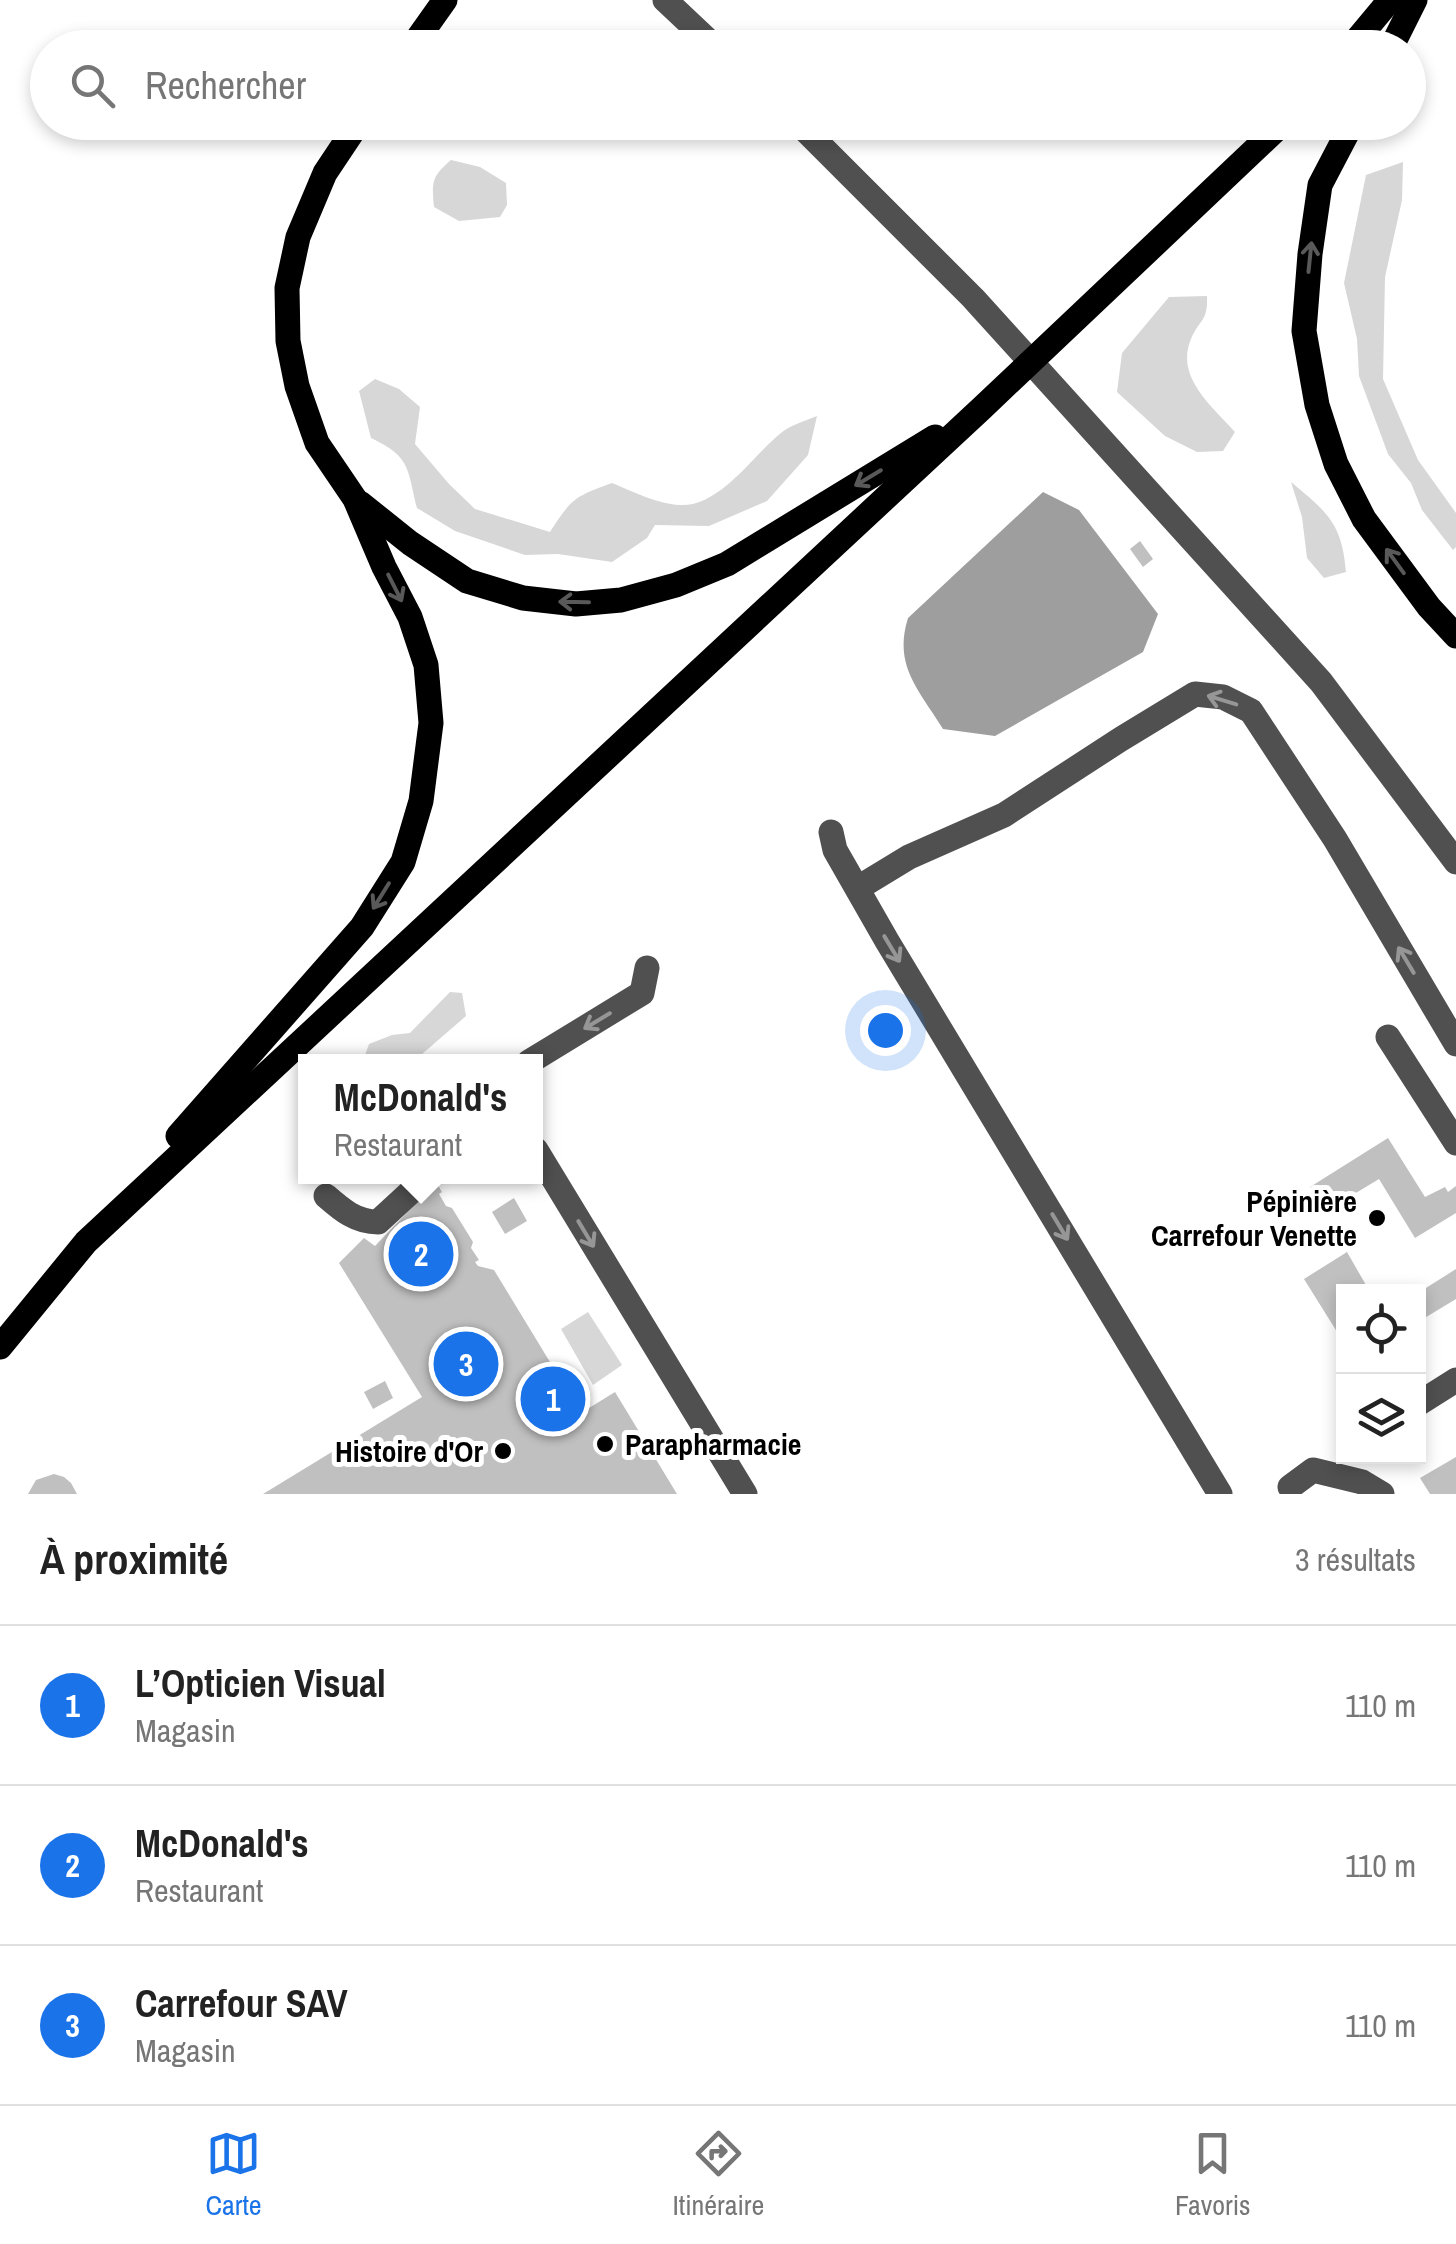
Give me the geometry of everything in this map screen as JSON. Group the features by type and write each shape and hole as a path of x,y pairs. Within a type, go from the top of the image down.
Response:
{"main road":[{"path":"424,30 445,0"},
{"path":"1365,30 1390,0"},
{"path":"1400,30 1414,0"},
{"path":"0,1348 86,1242 362,926 402,862 421,801 432,723 426,665 410,618 354,499 317,443 297,386 288,341 286,288 298,238 325,172 347,140"},
{"path":"86,1242 1265,140"},
{"path":"1344,140 1320,186 1310,254 1304,331 1317,405 1336,464 1364,519 1428,606 1456,636"},
{"path":"354,499 410,544 467,581 523,598 576,604 621,600 676,585 727,564 982,408"}],"street":[{"path":"665,0 697,30"},
{"path":"815,140 973,298 1322,682 1456,862"},
{"path":"858,888 909,857 1004,815 1195,694 1223,697 1251,712 1335,839 1456,1044"},
{"path":"831,832 835,850 887,941 1208,1488"},
{"path":"542,1054 642,993 647,968"},
{"path":"1388,1037 1456,1142"},
{"path":"543,1162 745,1494"},
{"path":"326,1196 345,1212 367,1222 378,1222 419,1184"},
{"path":"1426,1399 1456,1380"},
{"path":"1290,1487 1313,1470 1362,1482 1382,1494"}],"shaded area":[{"path":"451,160 480,167 506,183 507,205 500,217 459,221 434,207 434,180"},
{"path":"1403,162 1402,200 1385,277 1383,379 1418,460 1456,513 1453,550 1422,510 1411,483 1388,454 1359,376 1357,339 1344,283 1366,175"},
{"path":"1207,296 1205,315 1187,353 1188,366 1198,390 1235,432 1223,451 1197,452 1165,436 1117,392 1122,353 1169,297"},
{"path":"375,379 399,389 420,407 415,444 475,509 550,532 575,500 612,483 671,504 709,498 785,430 817,416 808,455 767,501 709,526 655,525 647,538 612,562 558,554 525,555 455,531 417,508 405,465 394,451 371,438 359,391"},
{"path":"1291,482 1330,520 1341,541 1346,572 1324,578 1307,558 1302,517"},
{"path":"1043,492 1079,510 1158,614 1143,652 995,736 943,729 906,664 904,635 908,618"},
{"path":"450,992 462,993 466,1016 422,1054 365,1054 369,1044 410,1033"},
{"path":"588,1312 622,1365 593,1385 561,1329"}],"building":[{"path":"1140,541 1153,559 1143,567 1130,549"},
{"path":"1388,1138 1425,1197 1456,1186 1456,1213 1415,1238 1379,1179 1326,1211 1310,1187"},
{"path":"437,1184 446,1206 452,1208 473,1242 471,1248 479,1260 475,1262 494,1270 581,1413 615,1392 677,1494 263,1494 422,1397 339,1263 364,1238 375,1246"},
{"path":"514,1198 527,1221 505,1234 492,1212"},
{"path":"1347,1252 1365,1284 1336,1284 1336,1330 1304,1279"},
{"path":"1456,1269 1456,1299 1426,1317 1426,1288"},
{"path":"385,1381 393,1398 373,1409 364,1392"},
{"path":"1456,1457 1456,1494 1430,1494 1420,1478"},
{"path":"54,1474 71,1483 77,1494 28,1494 36,1480"}],"place":[{"name":"Pépinière Carrefour Venette","path":"1377,1218"},
{"name":"McDonald's","path":"421,1254"},
{"name":"Carrefour SAV","path":"466,1364"},
{"name":"L’Opticien Visual","path":"553,1399"},
{"name":"Parapharmacie","path":"605,1444"},
{"name":"Histoire d'Or","path":"503,1451"}]}
